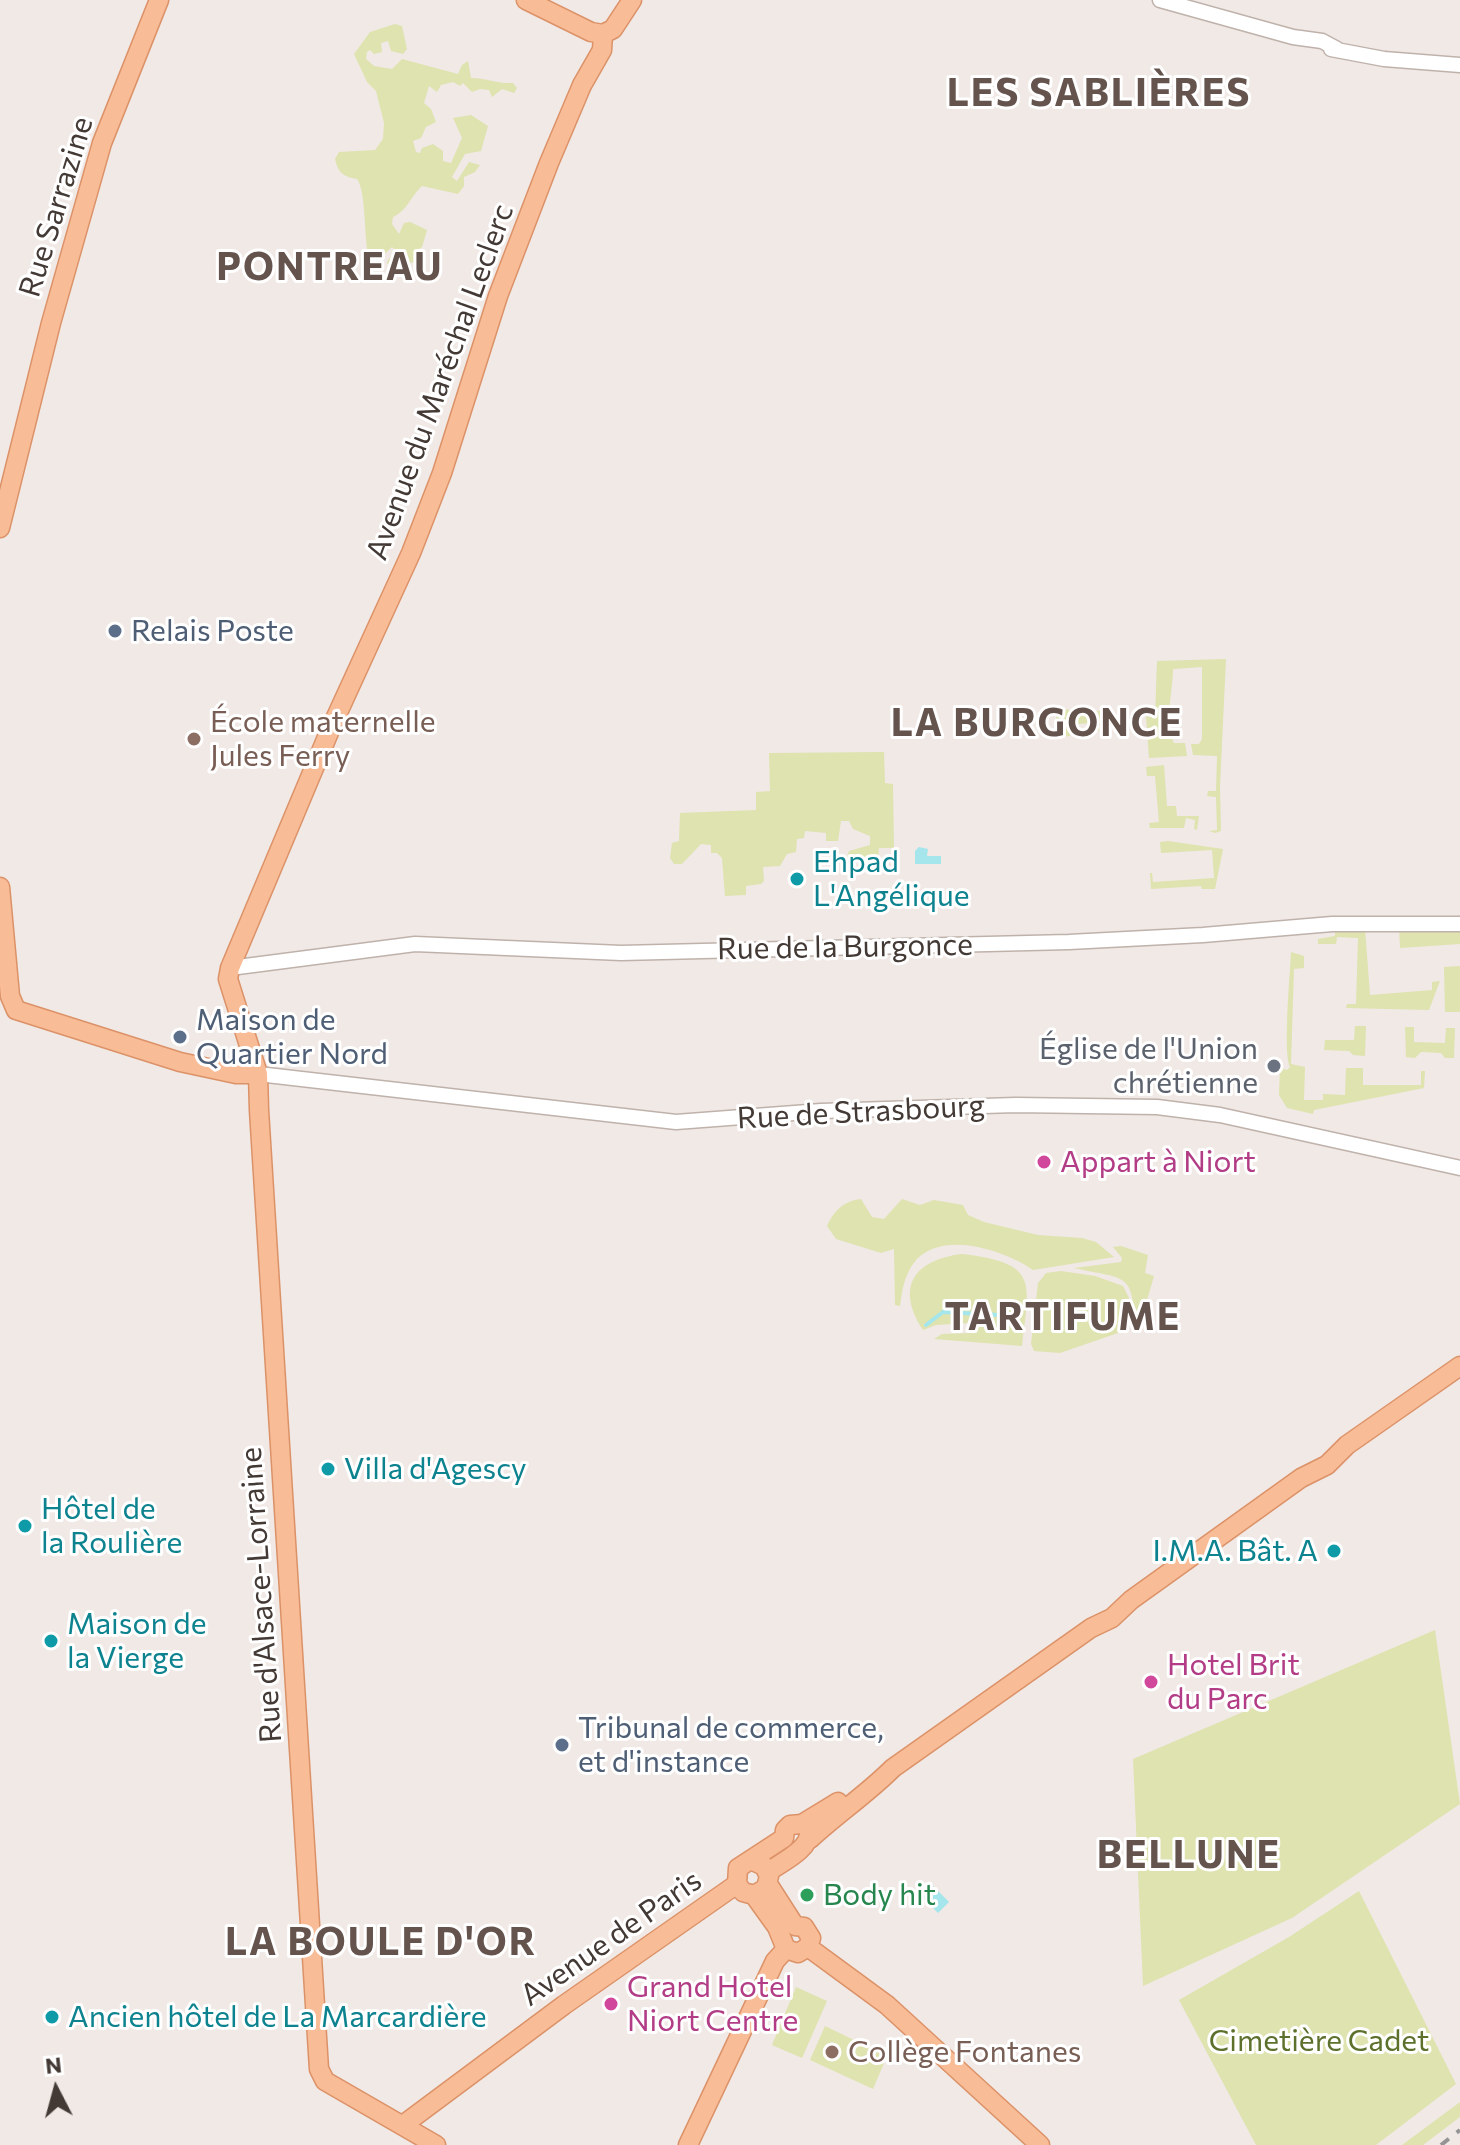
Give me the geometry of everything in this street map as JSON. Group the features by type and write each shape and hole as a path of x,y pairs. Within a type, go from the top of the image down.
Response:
{"main road":[{"name":"Rue Sarrazine","path":"0,528 51,323 102,143 159,0"},
{"path":"526,0 591,32 603,34"},
{"name":"Avenue du Maréchal Leclerc","path":"230,968 330,730 411,553 442,473 498,296 549,163 582,85 602,50 603,34 613,29 632,0"},
{"path":"1,894 10,996 16,1010 191,1064 236,1074 258,1074"},
{"name":"Rue d'Alsace-Lorraine","path":"230,968 228,979 258,1074 313,2010 321,2076 403,2125"},
{"path":"236,1074 244,1081 259,1110"},
{"path":"1040,2145 887,2005 808,1947 798,1953 761,1878 738,1868 737,1884 743,1892 761,1878 804,1837 831,1807 866,1781 893,1768 1091,1628 1112,1618 1131,1600 1301,1478 1327,1465 1347,1445 1460,1366"},
{"path":"761,1878 790,1825 804,1837"},
{"name":"Avenue de Paris","path":"403,2125 552,2014 737,1884"},
{"path":"688,2145 788,1937"},
{"path":"403,2125 436,2145"}],"street":[{"path":"1160,0 1293,37 1322,41 1337,49 1384,59 1460,65"},
{"name":"Rue de la Burgonce","path":"230,968 415,944 621,953 1069,942 1380,922 1460,924"},
{"name":"Rue de Strasbourg","path":"258,1074 676,1122 821,1111 1016,1105 1157,1107 1220,1115 1460,1168"}],"green space":[{"path":"395,24 402,26 407,49 403,54 391,51 388,41 381,43 382,52 367,52 366,59 374,66 392,69 402,59 458,74 468,61 471,78 513,83 517,88 514,93 502,89 492,97 489,90 472,92 463,83 460,86 453,82 441,85 437,92 429,86 424,103 431,109 436,122 426,127 421,138 413,141 416,152 420,153 422,148 433,144 443,151 443,161 451,163 462,138 453,118 471,115 488,126 481,151 465,154 452,177 457,181 469,162 480,165 475,172 464,177 464,186 458,194 422,186 402,211 393,217 392,224 399,234 404,223 410,222 427,230 422,247 416,251 415,262 409,263 408,270 397,275 387,262 395,250 392,247 378,260 371,259 368,254 360,185 357,179 342,173 335,159 339,152 375,150 383,139 384,123 376,91 367,82 354,54 370,32"},
{"path":"1226,659 1221,831 1215,833 1209,831 1217,830 1216,797 1207,796 1208,791 1216,791 1217,756 1193,755 1191,744 1199,744 1202,739 1202,667 1173,669 1171,735 1174,743 1185,743 1187,756 1149,758 1146,716 1155,717 1157,661"},
{"path":"1056,709 1101,711 1103,726 1099,726 1099,731 1094,731 1093,723 1076,724 1076,727 1070,728 1070,736 1062,737 1062,731 1056,731"},
{"path":"884,752 885,783 893,784 894,848 879,848 878,860 846,861 849,851 870,845 870,836 853,829 849,821 841,821 838,841 826,841 826,833 805,831 804,838 797,839 796,852 787,854 780,866 763,867 764,881 746,886 746,895 725,896 722,858 717,853 711,853 711,845 701,844 682,864 674,864 670,858 672,843 679,841 680,813 756,810 756,792 770,791 769,753"},
{"path":"1164,765 1167,806 1176,806 1177,816 1199,816 1197,830 1194,829 1195,820 1186,818 1184,828 1150,828 1149,823 1159,822 1155,776 1147,776 1146,767"},
{"path":"1160,842 1223,849 1215,889 1202,889 1201,886 1151,889 1150,873 1153,882 1214,878 1212,850 1161,853"},
{"path":"1399,927 1460,928 1460,944 1400,948"},
{"path":"1365,928 1370,995 1432,990 1432,982 1440,981 1429,1010 1346,1008 1347,1004 1356,1004 1358,938 1337,937 1336,944 1318,944 1318,939 1335,936 1335,930"},
{"path":"1291,952 1304,956 1304,968 1294,969 1291,1064 1305,1067 1304,1100 1323,1100 1323,1094 1345,1095 1346,1068 1363,1068 1363,1085 1421,1085 1421,1071 1425,1071 1424,1088 1314,1110 1313,1114 1287,1108 1279,1095 1280,1068 1287,1070 1290,1067 1287,1030"},
{"path":"1460,966 1460,1012 1445,1012 1444,967"},
{"path":"1355,1026 1366,1026 1365,1056 1353,1055 1349,1051 1324,1050 1325,1040 1354,1040"},
{"path":"1405,1027 1414,1027 1414,1042 1445,1043 1446,1028 1455,1028 1454,1058 1445,1058 1441,1053 1421,1052 1415,1058 1406,1057"},
{"path":"861,1199 872,1217 884,1219 902,1199 920,1205 934,1200 963,1205 968,1215 984,1222 1038,1235 1082,1238 1096,1242 1114,1257 1033,1270 989,1250 972,1246 939,1247 924,1253 913,1264 905,1279 900,1306 895,1305 894,1249 881,1253 836,1239 827,1226 840,1208"},
{"path":"1121,1246 1148,1255 1145,1273 1154,1276 1138,1331 1134,1330 1132,1297 1124,1281 1074,1268 1121,1262 1122,1258 1113,1247"},
{"path":"962,1254 1005,1263 1024,1279 1027,1305 1022,1346 934,1339 942,1334 971,1333 969,1323 936,1325 923,1330 911,1301 910,1289 914,1278 932,1262"},
{"path":"1061,1271 1095,1276 1123,1286 1129,1298 1121,1332 1060,1353 1034,1351 1031,1344 1038,1283 1046,1273"},
{"path":"1435,1630 1460,1804 1292,1918 1143,1986 1133,1759"},
{"name":"Cimetière Cadet","path":"1359,1891 1456,2084 1376,2145 1256,2145 1179,2000 1289,1937"},
{"path":"796,1987 827,2001 802,2058 772,2045"},
{"path":"825,2026 887,2056 873,2089 810,2060"},
{"path":"1460,2102 1460,2117 1423,2145 1402,2145"}],"water":[{"path":"919,847 928,849 927,856 941,856 941,864 915,864 915,851"},
{"path":"932,1885 949,1902 938,1913 921,1896"}],"waterway":[{"path":"926,1325 943,1312 1018,1316"}],"railway":[{"path":"1441,2145 1460,2130"}],"place":[{"name":"Relais Poste","path":"115,631"},
{"name":"École maternelle Jules Ferry","path":"194,739"},
{"name":"Ehpad L'Angélique","path":"797,879"},
{"name":"Maison de Quartier Nord","path":"180,1037"},
{"name":"Église de l'Union chrétienne","path":"1274,1066"},
{"name":"Appart à Niort","path":"1044,1162"},
{"name":"Villa d'Agescy","path":"328,1469"},
{"name":"Hôtel de la Roulière","path":"25,1526"},
{"name":"I.M.A. Bât. A","path":"1334,1551"},
{"name":"Maison de la Vierge","path":"51,1641"},
{"name":"Hotel Brit du Parc","path":"1151,1682"},
{"name":"Tribunal de commerce, et d'instance","path":"562,1745"},
{"name":"Body hit","path":"807,1895"},
{"name":"Grand Hotel Niort Centre","path":"611,2004"},
{"name":"Ancien hôtel de La Marcardière","path":"52,2017"},
{"name":"Collège Fontanes","path":"832,2052"}],"district":[{"name":"LES SABLIÈRES","path":"1099,93"},
{"name":"PONTREAU","path":"330,267"},
{"name":"LA BURGONCE","path":"1037,723"},
{"name":"TARTIFUME","path":"1063,1317"},
{"name":"BELLUNE","path":"1189,1855"},
{"name":"LA BOULE D'OR","path":"381,1942"}]}
